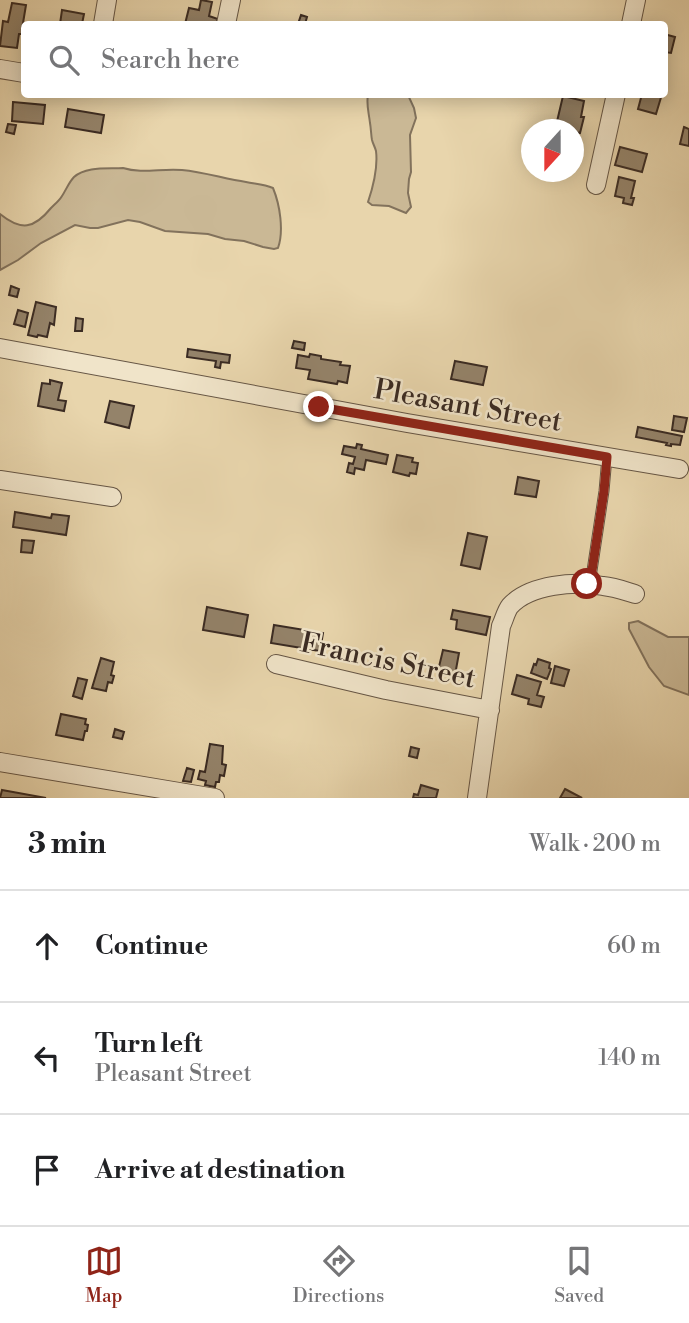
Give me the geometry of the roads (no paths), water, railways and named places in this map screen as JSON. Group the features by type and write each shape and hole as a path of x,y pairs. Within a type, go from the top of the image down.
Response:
{"street":[{"path":"104,21 107,0"},
{"path":"227,21 231,0"},
{"path":"632,21 636,0"},
{"path":"0,69 21,72"},
{"path":"596,185 615,98"},
{"name":"Pleasant Street","path":"0,348 181,383 679,469"},
{"path":"0,480 112,497"},
{"path":"477,798 501,626 509,607 532,590 561,585 590,584 635,594"},
{"name":"Francis Street","path":"276,664 386,690 490,710"},
{"path":"0,762 215,798"}],"lane":[{"path":"590,584 607,457"}]}
